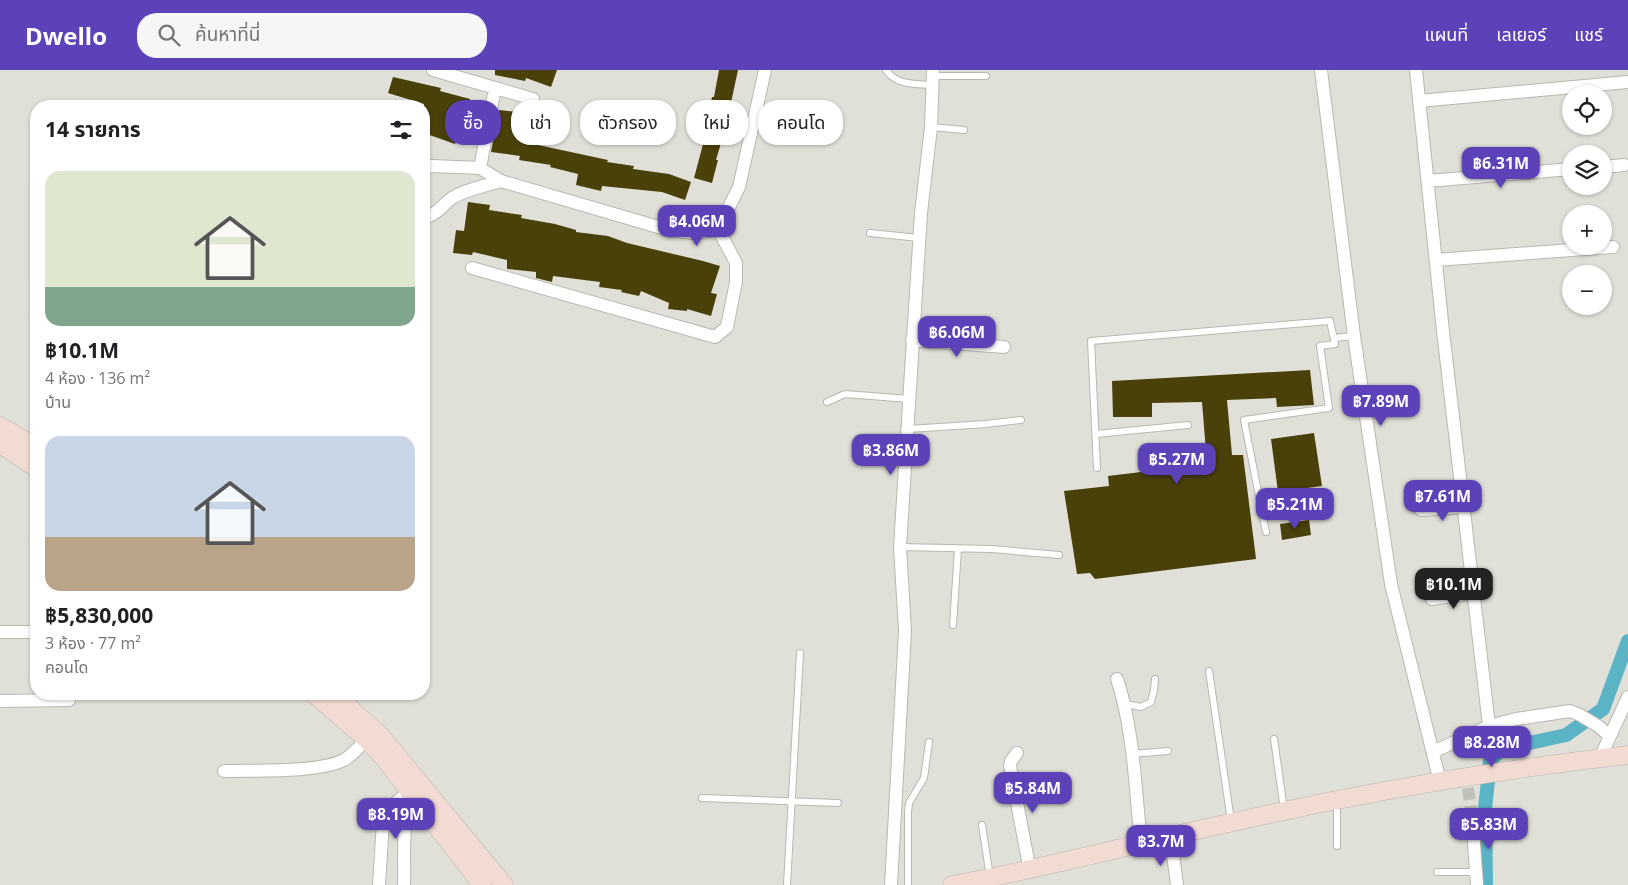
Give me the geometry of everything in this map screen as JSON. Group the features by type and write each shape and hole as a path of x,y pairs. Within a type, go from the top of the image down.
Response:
{"street":[{"path":"433,70 533,98"},
{"path":"718,230 740,187 765,70"},
{"path":"1321,70 1354,336 1394,603 1441,787"},
{"path":"1416,70 1462,507 1489,726"},
{"path":"891,885 905,631 900,546 919,238 931,127 932,77"},
{"path":"1419,101 1628,82"},
{"path":"480,168 495,88"},
{"path":"1612,166 1624,165"},
{"path":"430,166 480,168 501,182 672,232 696,233 718,230"},
{"path":"1428,181 1562,170"},
{"path":"430,216 461,194 501,182"},
{"path":"472,268 715,337 727,326 736,273 736,263 718,230"},
{"path":"1436,260 1613,247"},
{"path":"912,340 1004,347"},
{"path":"0,426 30,444"},
{"path":"0,444 30,464"},
{"path":"1421,510 1462,507"},
{"path":"1432,599 1472,593"},
{"path":"0,632 30,632"},
{"path":"1117,679 1125,704 1141,842"},
{"path":"1601,764 1610,736 1628,697"},
{"path":"0,701 69,700"},
{"path":"342,701 366,739 384,758 482,885"},
{"path":"342,701 380,735 504,885"},
{"path":"1433,752 1489,726 1516,718 1533,717 1562,711 1570,711 1580,715 1610,736"},
{"path":"224,771 324,766 343,761 353,754 366,739"},
{"path":"1017,753 1010,766 1030,870"},
{"path":"995,882 1030,870 1141,842 1284,811 1601,764 1628,755"},
{"path":"1601,764 1628,766"},
{"path":"952,885 995,882 1172,847 1441,787"},
{"path":"379,885 383,822 388,808 414,798"},
{"path":"404,885 404,828 407,812 414,798"},
{"path":"1472,816 1477,879"},
{"path":"382,835 404,836"},
{"path":"1172,847 1177,885"}],"lane":[{"path":"886,70 891,77 902,82 932,77 986,76"},
{"path":"931,127 964,130"},
{"path":"870,233 919,238"},
{"path":"1097,468 1090,341 1330,321 1335,344 1320,346 1329,408 1244,420 1266,532"},
{"path":"1334,338 1354,336"},
{"path":"827,402 845,394 909,399"},
{"path":"908,429 1021,420"},
{"path":"1096,434 1188,425"},
{"path":"900,546 1059,555"},
{"path":"953,625 958,548"},
{"path":"787,885 800,653"},
{"path":"1209,671 1231,822"},
{"path":"1125,704 1141,706 1151,702 1155,679"},
{"path":"1274,739 1284,811"},
{"path":"908,885 909,803 924,778 929,742"},
{"path":"1132,754 1168,751"},
{"path":"702,798 838,803"},
{"path":"1337,810 1337,846"},
{"path":"982,825 995,882"},
{"path":"1437,872 1477,879"}],"building":[{"path":"495,70 557,70 551,87 526,78 525,81 495,75"},
{"path":"719,70 738,70 732,100 711,100 712,97 714,97"},
{"path":"393,77 441,88 440,91 470,99 445,100 445,140 430,135 430,100 411,100 388,93"},
{"path":"501,110 511,111 511,145 538,145 608,160 607,162 634,166 633,169 669,174 691,182 685,200 662,192 602,186 601,191 576,185 578,174 550,167 551,165 519,160 520,156 491,152 492,145 501,145"},
{"path":"703,145 720,145 712,183 694,178"},
{"path":"468,202 490,205 489,210 522,215 521,218 555,224 576,230 576,232 608,236 627,243 720,266 711,293 717,294 711,316 687,309 687,311 668,309 669,303 641,291 639,296 621,292 622,290 599,287 600,282 553,276 552,282 536,278 536,272 507,269 507,260 473,252 472,255 453,253 456,230 464,231"},
{"path":"1310,370 1314,405 1277,407 1276,398 1227,400 1232,455 1243,455 1256,559 1095,579 1090,573 1077,574 1064,491 1109,486 1108,476 1207,464 1202,402 1152,403 1152,417 1113,417 1112,381"},
{"path":"1314,433 1322,486 1278,492 1271,439"},
{"path":"1309,520 1311,535 1282,540 1280,524"}],"waterway":[{"path":"1486,885 1485,809 1490,761 1502,749 1566,735 1603,709 1628,641"}],"tunnel":[{"path":"1468,788 1472,816"}]}
